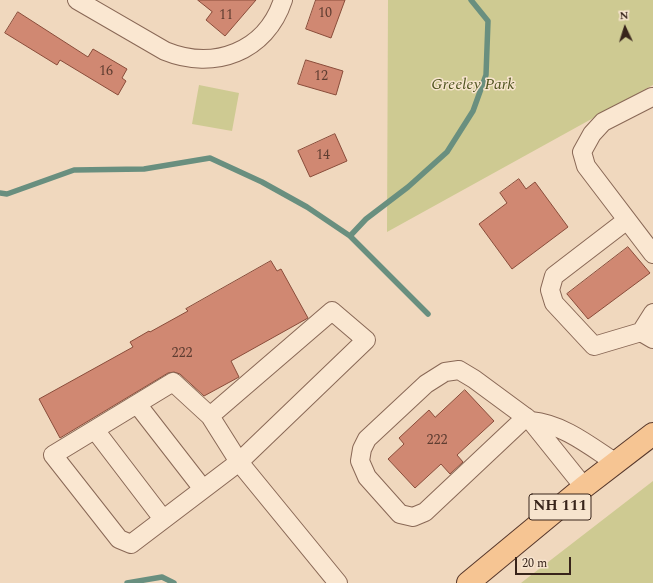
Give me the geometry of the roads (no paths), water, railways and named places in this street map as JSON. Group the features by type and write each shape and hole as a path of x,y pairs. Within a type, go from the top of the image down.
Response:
{"main road":[{"name":"NH 111","path":"468,583 584,487 616,464 653,434"}],"street":[{"path":"77,0 165,51 176,56 201,60 226,56 249,46 275,19 283,0"},
{"path":"652,97 603,122 592,134 582,152 586,166 653,254"},
{"path":"627,220 554,276 550,290 554,304 594,346 647,335 653,313"},
{"path":"210,416 332,311 366,340 239,462 131,544 119,539 53,455 173,382 210,416 239,462 338,583"},
{"path":"528,419 425,512 413,517 400,514 367,476 360,461 362,449 367,439 426,384 445,372 459,370 474,379 528,419 584,487"},
{"path":"137,404 203,489"},
{"path":"528,419 544,422 574,435 616,464"},
{"path":"95,430 163,520"}],"waterway":[{"path":"350,236 366,219 408,187 447,152 473,111 486,75 488,21 471,0"},
{"path":"0,193 7,194 74,170 144,169 210,158 262,182 307,207 350,236 428,314"},
{"path":"127,583 162,577 174,583"}],"park label":[{"name":"Greeley Park","path":"473,86"}]}
